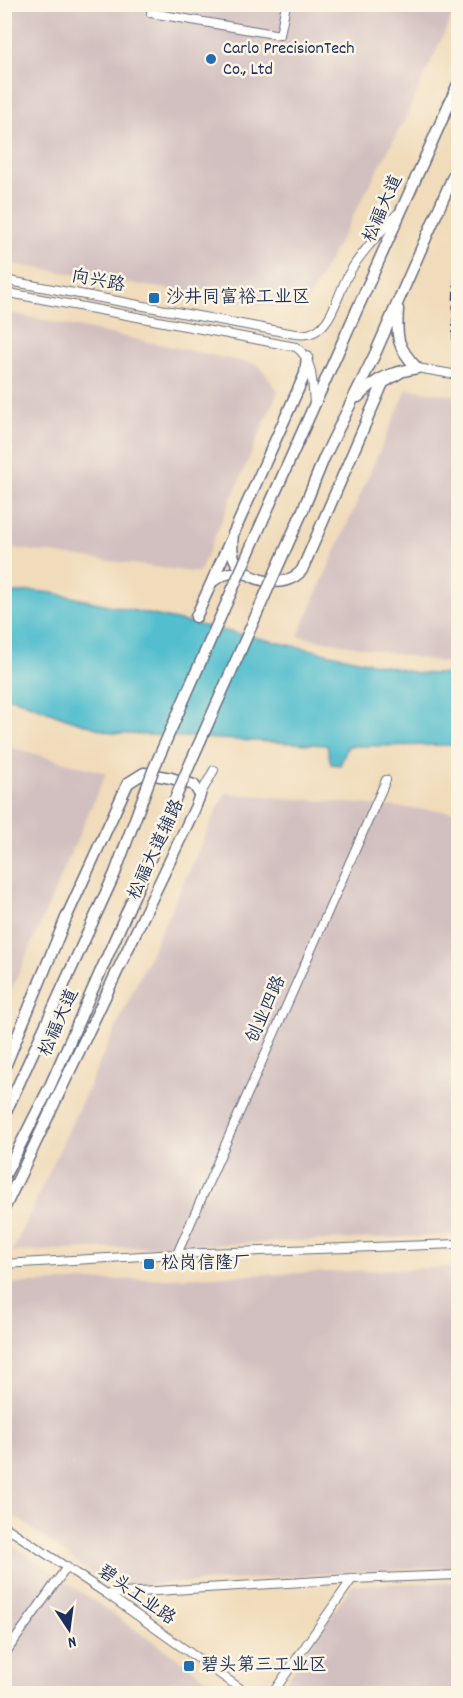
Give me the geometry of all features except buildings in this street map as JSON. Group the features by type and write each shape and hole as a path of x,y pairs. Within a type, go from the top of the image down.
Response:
{"main road":[{"name":"松福大道","path":"4,1116 116,873 154,768 459,84"},
{"path":"350,406 459,165"},
{"path":"350,406 369,385 386,375 417,368 404,354 396,333 398,301"},
{"path":"196,617 305,374 307,357"},
{"path":"211,582 227,573 235,572 274,582 283,582 297,576 302,570 383,383 400,372"},
{"name":"松福大道","path":"4,1177 50,1086 324,458 350,406"},
{"path":"233,534 232,556 237,565 253,576"},
{"name":"松福大道辅路","path":"4,1070 66,918 128,783 144,773 194,785 200,795 4,1209"},
{"path":"4,1098 22,1077"},
{"path":"36,1144 50,1086"}],"street":[{"path":"153,4 151,13 280,35 286,4"},
{"name":"向兴路","path":"4,280 289,333 307,334 325,324 347,276 359,258 404,206"},
{"name":"向兴路","path":"4,292 287,344 296,347 307,357"},
{"path":"307,357 310,365 314,405"},
{"path":"417,368 459,375"},
{"path":"200,795 214,770"},
{"name":"创业四路","path":"177,1254 386,780"},
{"path":"6,1263 177,1254 459,1244"},
{"name":"碧头工业路","path":"4,1526 107,1593 248,1694"},
{"path":"4,1655 67,1567"},
{"path":"107,1593 459,1575"},
{"path":"272,1694 352,1579"}],"shaded area":[{"path":"4,5 457,5 404,121 302,311 5,263"},
{"path":"5,312 259,365 278,391 199,573 5,547 5,491 13,447 5,445"},
{"path":"407,389 458,396 458,663 298,636"},
{"path":"4,746 106,773 5,1005"},
{"path":"225,793 458,812 458,1235 12,1252"},
{"path":"458,1267 458,1566 110,1587 5,1509 4,1295 10,1284"},
{"name":"碧头第三工业区","path":"5,1540 228,1693 5,1693"},
{"path":"458,1582 458,1693 277,1694 352,1585"}],"water":[{"path":"32,591 53,593 417,673 458,675 458,745 348,746 340,765 331,764 327,745 112,733 13,698 5,698 4,595"}],"railway":[{"path":"458,237 453,331 458,425"}],"place":[{"name":"Carlo PrecisionTech Co., Ltd","path":"211,59"},
{"name":"沙井同富裕工业区","path":"154,298"},
{"name":"松岗信隆厂","path":"149,1264"},
{"name":"碧头第三工业区","path":"189,1666"}]}
